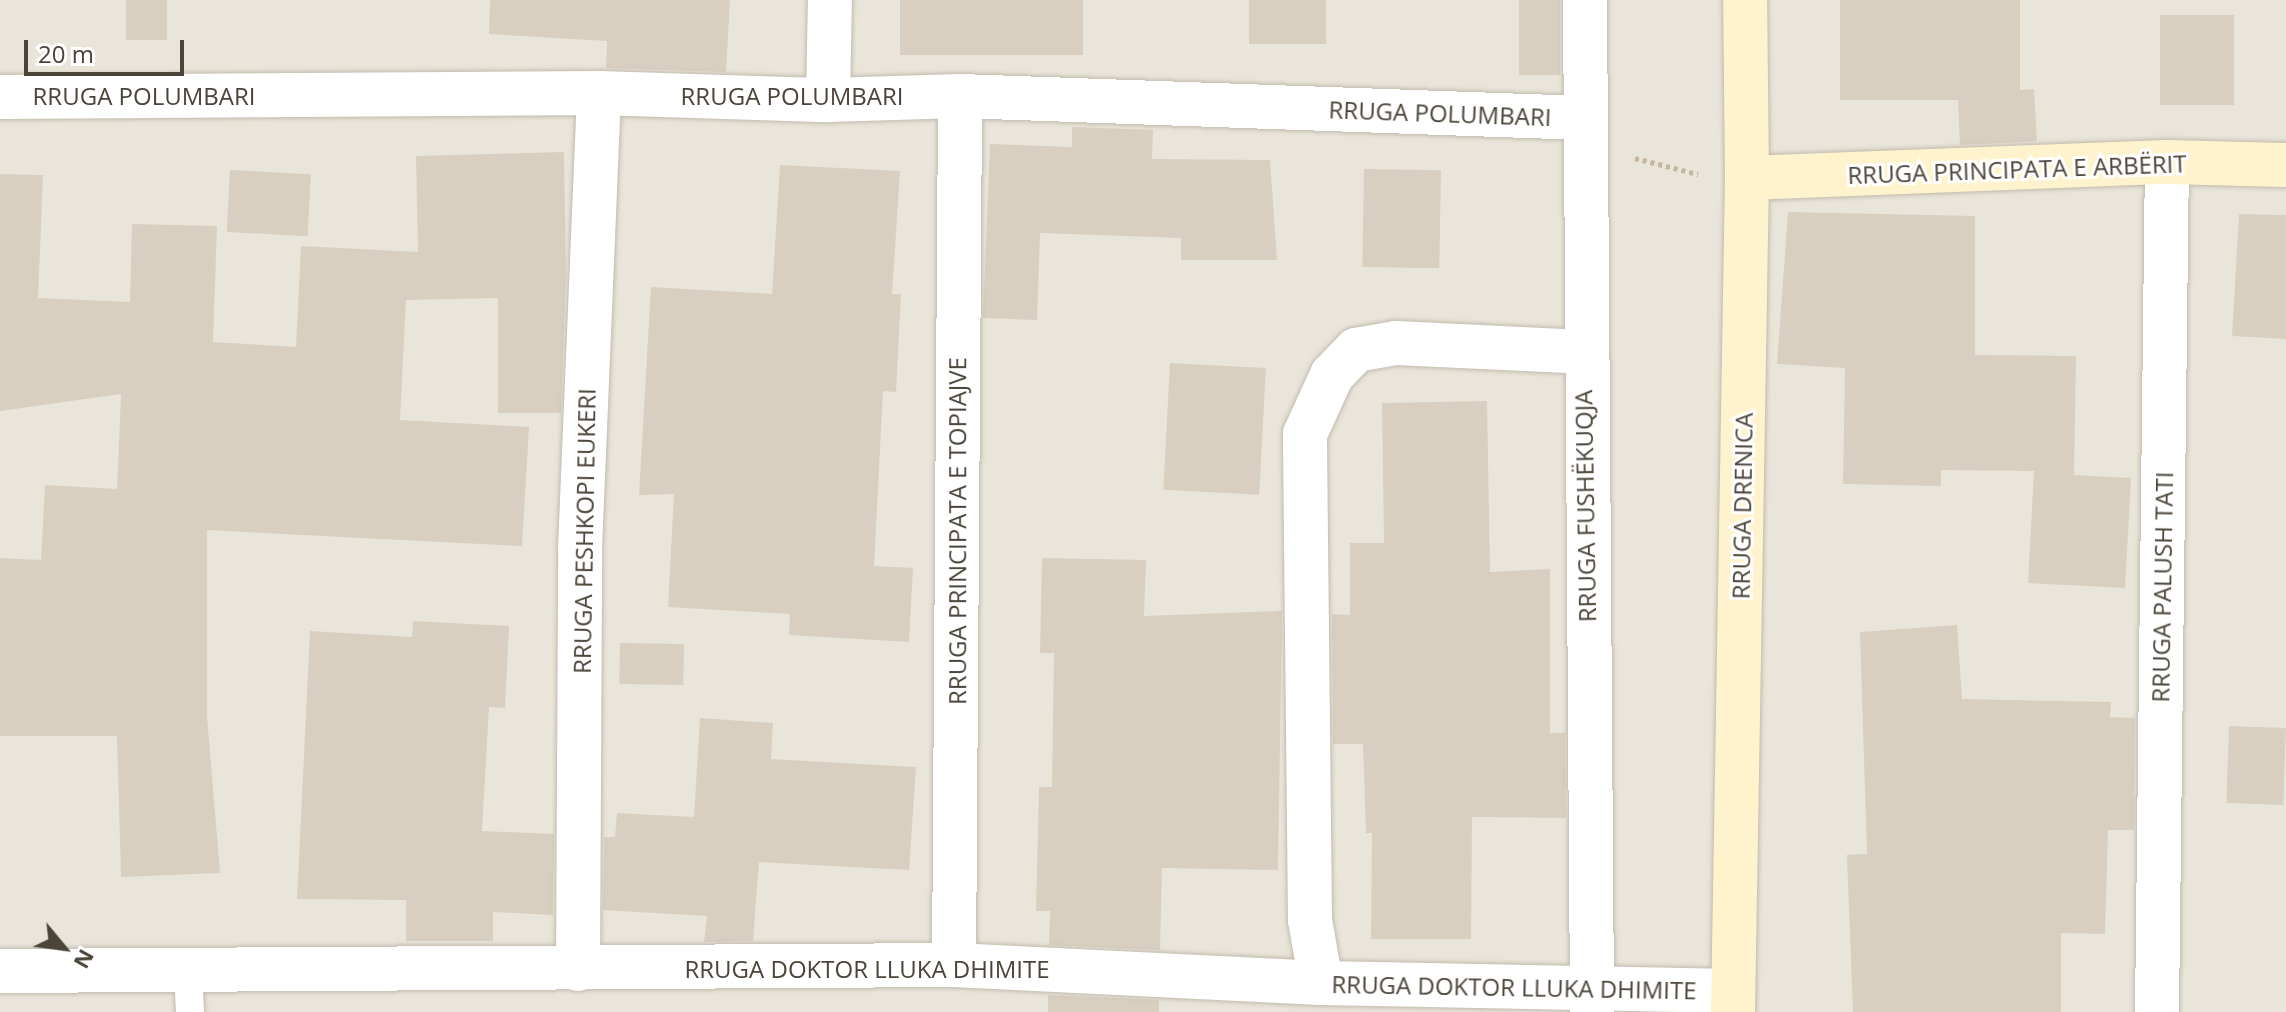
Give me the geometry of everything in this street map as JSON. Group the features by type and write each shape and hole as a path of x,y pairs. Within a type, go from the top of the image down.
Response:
{"street":[{"path":"828,100 830,0"},
{"name":"RRUGA FUSHËKUQJA","path":"1585,0 1584,352 1591,998"},
{"name":"RRUGA DRENICA","path":"1733,1002 1747,178 1745,0"},
{"name":"RRUGA POLUMBARI","path":"0,97 599,93 828,100 960,96 1583,118"},
{"name":"RRUGA PESHKOPI EUKERI","path":"578,969 580,548 599,93"},
{"name":"RRUGA PRINCIPATA E TOPIAJVE","path":"954,965 960,96"},
{"name":"RRUGA PRINCIPATA E ARBËRIT","path":"1747,178 2167,162 2286,165"},
{"name":"RRUGA PALUSH TATI","path":"2157,1012 2167,162"},
{"path":"1321,983 1310,920 1305,434 1332,375 1356,350 1396,343 1584,352"},
{"name":"RRUGA DOKTOR LLUKA DHIMITE","path":"0,971 189,991 578,969 954,965 1591,998 1733,1002"}],"path":[{"path":"1583,118 1630,156 1679,173 1747,178"}],"shaded area":[{"path":"0,0 2286,0 2286,1012 0,1012"}],"building":[{"path":"126,0 167,0 167,40 126,40"},
{"path":"490,0 730,0 726,72 606,68 607,41 489,34"},
{"path":"900,0 1083,0 1083,55 900,55"},
{"path":"1249,0 1326,0 1326,44 1249,44"},
{"path":"1519,0 1560,0 1560,75 1519,75"},
{"path":"1840,0 2020,0 2020,90 2034,89 2037,141 1960,145 1958,100 1840,100"},
{"path":"2160,15 2234,15 2234,105 2160,105"},
{"path":"1072,127 1153,130 1152,159 1270,160 1277,260 1181,260 1181,238 1040,233 1037,320 983,318 990,144 1072,147"},
{"path":"564,152 566,273 561,413 498,413 498,298 406,300 400,420 529,427 522,546 207,530 207,717 220,873 121,877 117,736 0,736 0,558 41,560 45,485 117,489 121,394 0,411 0,174 43,175 38,298 130,302 132,224 217,226 213,342 296,347 301,246 418,252 416,156"},
{"path":"780,165 900,171 892,294 901,294 896,392 883,391 874,566 913,568 909,642 789,635 790,614 668,607 674,494 639,495 651,287 772,294"},
{"path":"1364,169 1441,170 1439,268 1362,267"},
{"path":"230,170 311,174 308,236 227,232"},
{"path":"1788,212 1975,216 1975,355 2076,356 2074,475 2131,478 2125,588 2028,583 2034,471 1941,470 1941,486 1843,484 1845,368 1777,364"},
{"path":"2239,214 2286,215 2286,339 2232,336"},
{"path":"1170,363 1266,368 1259,495 1163,490"},
{"path":"1487,401 1490,572 1550,569 1550,733 1565,733 1566,818 1472,817 1471,939 1371,939 1372,833 1366,833 1363,744 1333,744 1332,614 1350,615 1350,543 1384,543 1382,403"},
{"path":"1042,558 1146,560 1144,616 1282,611 1278,870 1162,868 1160,950 1049,945 1050,911 1036,911 1039,787 1052,787 1054,653 1040,653"},
{"path":"413,621 509,626 505,708 489,707 482,831 554,834 553,915 493,912 493,941 406,941 406,900 297,899 310,631 412,637"},
{"path":"1957,625 1962,699 2111,702 2110,717 2135,718 2134,830 2108,830 2105,934 2061,933 2061,1012 1853,1012 1847,855 1867,854 1860,632"},
{"path":"620,643 684,644 683,685 619,684"},
{"path":"700,718 773,723 771,759 916,767 909,870 759,862 753,941 704,942 707,916 603,910 604,837 615,837 617,813 694,817"},
{"path":"2229,726 2286,728 2283,805 2226,803"},
{"path":"1048,995 1159,1000 1159,1012 1048,1012"}]}
